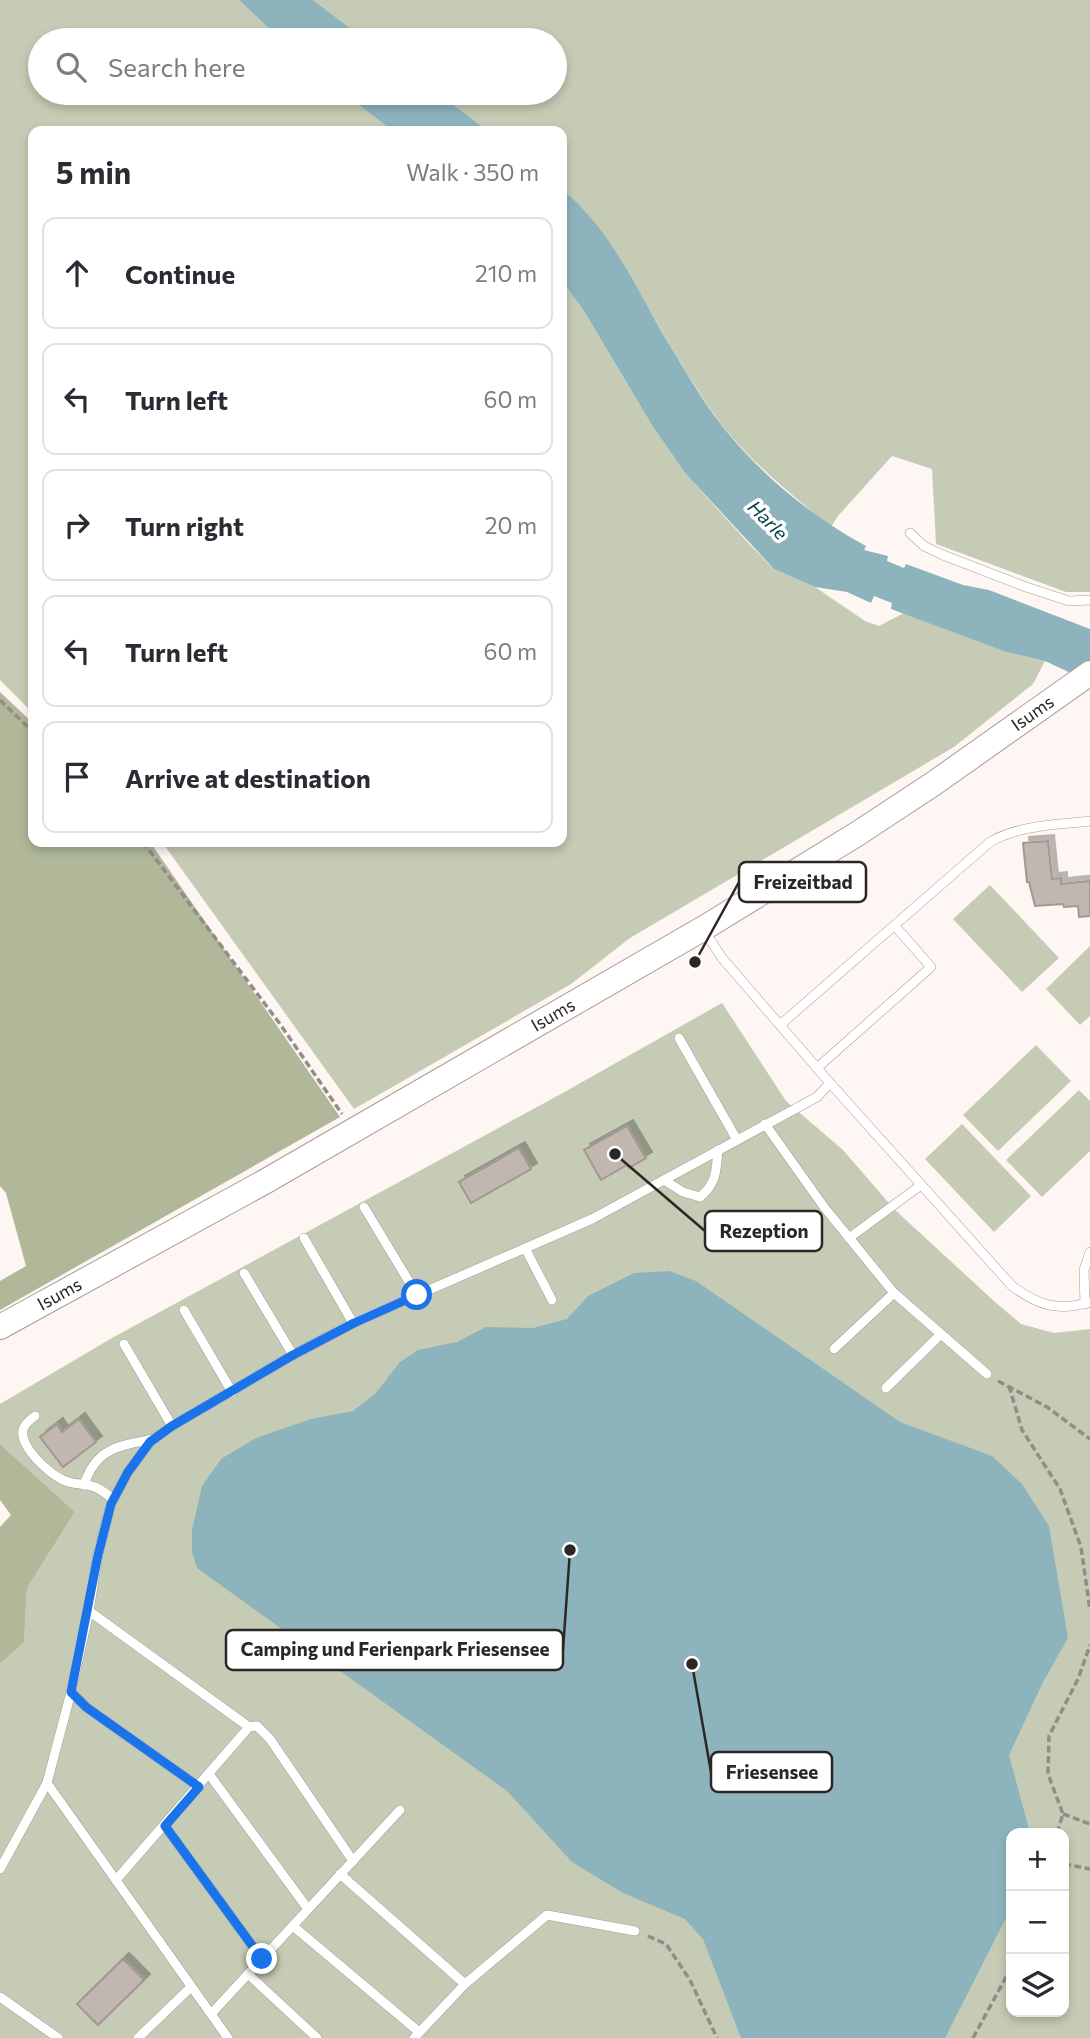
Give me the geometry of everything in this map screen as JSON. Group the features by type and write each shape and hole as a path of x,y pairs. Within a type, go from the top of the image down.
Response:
{"main road":[{"name":"Isums","path":"0,1327 351,1133 704,928 878,820 1090,673"}],"lane":[{"path":"910,533 924,546 943,555 1014,582 1069,601 1090,600"},
{"path":"780,1025 990,842 1003,834 1090,821"},
{"path":"817,1068 931,967 895,926"},
{"path":"704,928 722,958 1012,1286 1043,1305 1062,1307 1087,1303 1084,1270 1090,1252"},
{"path":"679,1038 737,1140"},
{"path":"0,1869 47,1783 71,1692 98,1555 113,1499 128,1472 156,1438 293,1355 354,1323 592,1219 817,1097 830,1083"},
{"path":"765,1124 824,1207 894,1293 987,1374"},
{"path":"664,1180 683,1192 700,1197 711,1188 718,1150"},
{"path":"849,1238 921,1185"},
{"path":"364,1206 417,1295"},
{"path":"304,1238 354,1323"},
{"path":"525,1248 552,1300"},
{"path":"244,1273 293,1355"},
{"path":"834,1349 894,1293"},
{"path":"184,1310 232,1392"},
{"path":"887,1388 940,1335"},
{"path":"124,1344 172,1426"},
{"path":"35,1416 24,1425 22,1435 26,1446 51,1473 63,1480 94,1487 113,1499"},
{"path":"84,1485 94,1462 105,1452 156,1438"},
{"path":"89,1611 249,1727"},
{"path":"71,1692 86,1707 199,1787"},
{"path":"116,1880 249,1727 257,1726 270,1739 353,1861"},
{"path":"209,1774 308,1909"},
{"path":"47,1783 228,2038"},
{"path":"211,2014 400,1810"},
{"path":"165,1826 262,1959"},
{"path":"340,1874 465,1984"},
{"path":"293,1926 416,2035 465,1984 547,1915 635,1931"},
{"path":"248,1974 317,2038"},
{"path":"138,2038 191,1987"},
{"path":"0,1997 58,2038"}],"path":[{"path":"0,700 28,727"},
{"path":"147,847 280,1024 345,1118 351,1133"},
{"path":"987,1374 1047,1408 1090,1439"},
{"path":"1009,1387 1022,1430 1060,1489 1081,1547 1090,1610"},
{"path":"1059,1828 1063,1814 1048,1774 1049,1736 1078,1679 1090,1645"},
{"path":"1063,1814 1090,1824"},
{"path":"1069,1865 1090,1869"},
{"path":"635,1931 666,1944 690,1980 718,2038"},
{"path":"974,2038 1006,1977"}],"green space":[{"path":"0,0 239,0 268,28 28,28 28,105 359,105 386,126 28,126 28,708 0,680"},
{"path":"313,0 1090,0 1090,592 1066,592 936,544 932,469 892,456 831,527 778,483 731,436 681,364 599,228 567,193 567,126 481,126 454,105 567,105 567,28 350,28"},
{"path":"567,288 584,311 653,427 685,473 774,569 815,587 865,621 879,626 904,613 1006,652 1045,661 1033,684 954,747 630,938 571,984 354,1109 166,847 567,847"},
{"path":"0,692 28,718 28,847 153,847 340,1117 0,1310 0,1281 26,1266 6,1193 0,1186"},
{"path":"990,885 1059,958 1022,992 953,919"},
{"path":"1090,946 1090,1016 1080,1025 1046,989"},
{"path":"722,1003 786,1101 843,1150 894,1209 995,1302 1021,1324 1054,1333 1090,1329 1090,2038 0,2038 0,1664 24,1642 27,1588 75,1512 0,1444 0,1404 112,1338 561,1094"},
{"path":"1036,1045 1071,1081 998,1151 963,1115"},
{"path":"1079,1090 1090,1101 1090,1151 1042,1197 1006,1160"},
{"path":"962,1124 1031,1196 994,1232 925,1159"},
{"path":"0,1444 75,1512 27,1588 24,1642 0,1664 0,1527 11,1515 0,1500"}],"water":[{"path":"239,0 313,0 350,28 268,28"},
{"path":"359,105 454,105 481,126 386,126"},
{"name":"Harle","path":"567,194 595,222 609,241 706,404 733,439 778,485 812,512 866,546 864,550 888,556 887,561 904,568 906,564 963,585 989,590 1090,629 1090,682 1045,661 1006,652 891,609 892,603 874,596 871,603 847,592 815,587 774,569 685,473 653,427 584,311 567,288"},
{"path":"669,1271 696,1281 900,1422 992,1456 1022,1484 1049,1526 1068,1638 1043,1682 1009,1755 1029,1828 1006,1828 1006,1918 945,2038 741,2038 703,1939 685,1919 623,1893 572,1862 507,1791 197,1568 192,1552 192,1530 202,1486 221,1459 256,1438 311,1419 353,1411 375,1394 400,1362 418,1350 457,1342 486,1327 533,1328 567,1319 588,1296 634,1273"}],"building":[{"path":"1048,841 1052,879 1061,878 1061,884 1090,881 1090,916 1079,917 1078,906 1035,906 1027,882 1023,843"},
{"path":"627,1126 646,1158 601,1180 584,1150"},
{"path":"519,1148 531,1169 471,1203 459,1182"},
{"path":"79,1419 96,1442 63,1467 40,1437 57,1424 62,1432"},
{"path":"123,1959 144,1980 98,2025 77,2004"}],"place":[{"name":"Freizeitbad","path":"695,962"},
{"name":"Rezeption","path":"615,1154"},
{"name":"Camping und Ferienpark Friesensee","path":"570,1550"},
{"name":"Friesensee","path":"692,1664"}],"route":[{"path":"262,1959 165,1826 199,1787 86,1707 71,1692 98,1555 111,1504 128,1472 150,1442 172,1426 293,1355 354,1323 417,1295"}]}
